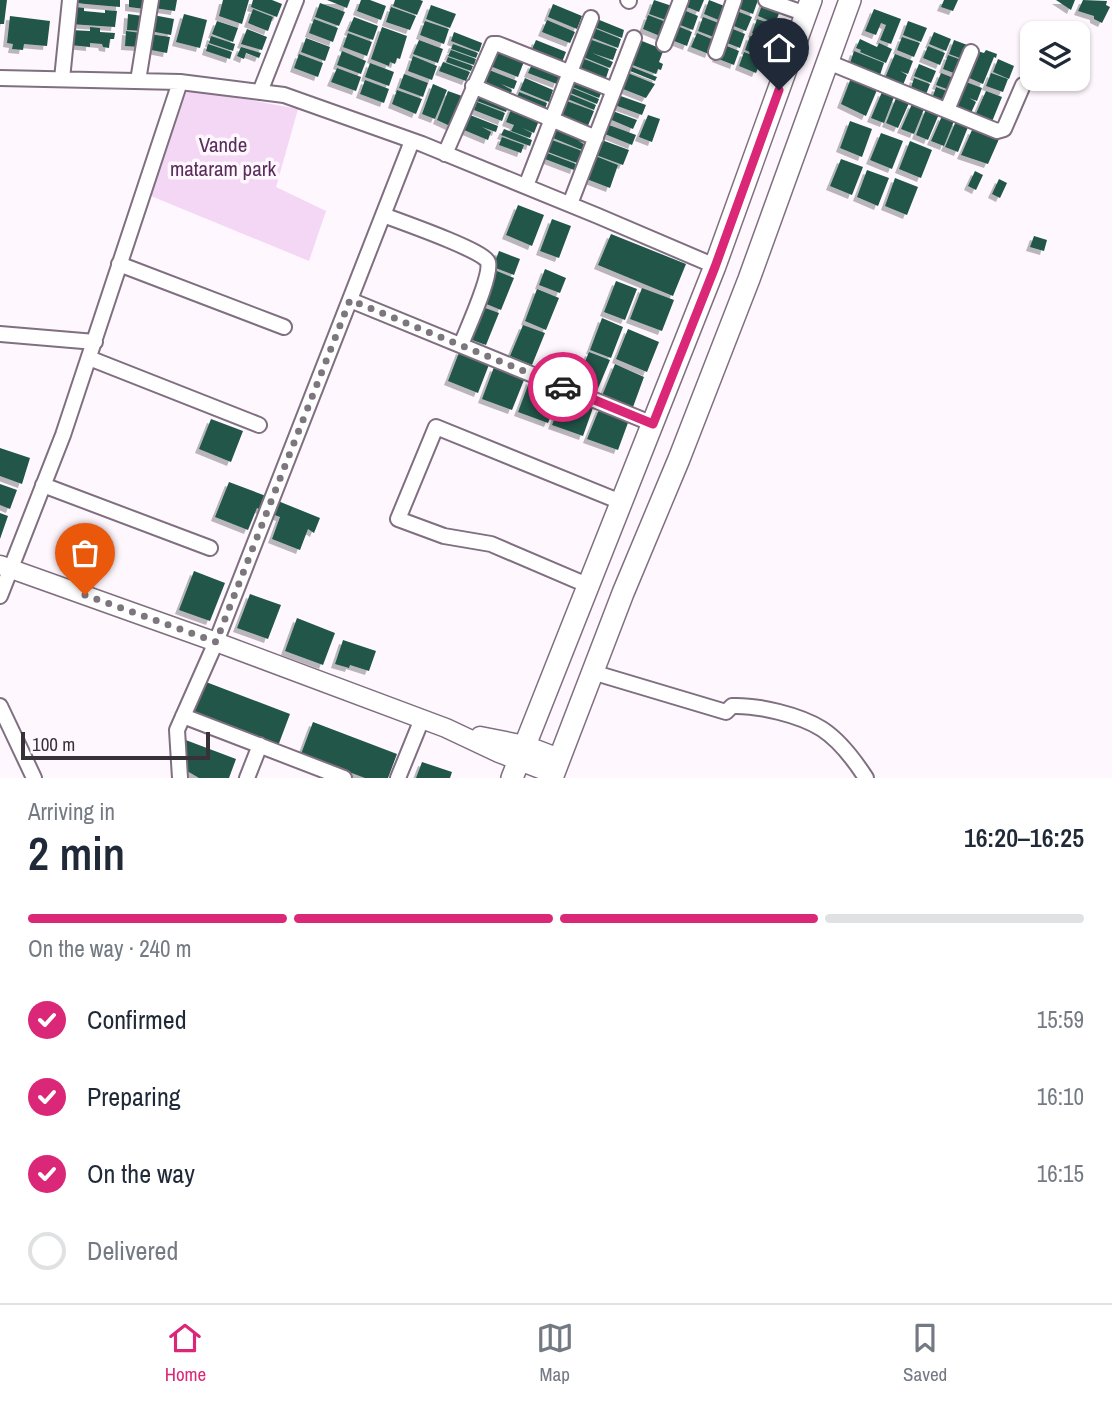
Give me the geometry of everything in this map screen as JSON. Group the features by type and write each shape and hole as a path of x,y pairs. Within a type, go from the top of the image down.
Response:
{"main road":[{"path":"554,770 749,279 850,0"},
{"path":"518,762 715,267 809,7"}],"street":[{"path":"62,79 70,0"},
{"path":"138,81 151,0"},
{"path":"260,92 296,0"},
{"path":"664,44 681,0"},
{"path":"716,52 734,0"},
{"path":"766,0 809,7"},
{"path":"526,186 591,18"},
{"path":"570,204 634,38"},
{"path":"445,154 493,44 614,90"},
{"path":"947,110 971,52"},
{"path":"828,62 997,131 1004,130 1020,91"},
{"path":"0,78 180,82 284,95 526,186 715,267"},
{"path":"0,596 6,567 43,485 95,342 180,82"},
{"path":"473,86 596,138"},
{"path":"180,778 177,730 216,642 412,141"},
{"path":"383,215 486,257 489,263 487,277 461,345"},
{"path":"119,264 284,327"},
{"path":"350,300 653,424"},
{"path":"0,334 95,342"},
{"path":"89,358 260,425"},
{"path":"587,585 491,544 444,536 398,519 436,427 621,502"},
{"path":"43,485 210,548"},
{"path":"6,567 446,728 518,762 554,770"},
{"path":"592,672 726,712 732,706 752,705 821,728 838,743 866,778"},
{"path":"0,706 7,735 34,778"},
{"path":"183,716 339,777"},
{"path":"398,778 422,719"},
{"path":"247,778 260,746"}],"green space":[{"name":"Vande mataram park","path":"181,87 298,109 276,187 326,211 309,261 151,196"}],"building":[{"path":"0,0 7,0 4,24 0,24"},
{"path":"74,0 120,0 120,7 74,3"},
{"path":"129,0 146,0 145,9 129,7"},
{"path":"156,0 177,0 175,11 154,8"},
{"path":"223,0 249,0 242,24 219,16"},
{"path":"253,0 272,0 282,4 277,17 251,7"},
{"path":"327,0 350,0 347,8"},
{"path":"361,0 370,0 386,6 381,20 357,11"},
{"path":"395,0 423,1 417,15 393,6"},
{"path":"654,0 672,6 666,20 649,14"},
{"path":"684,0 704,0 699,12 682,5"},
{"path":"709,0 727,7 721,21 704,14"},
{"path":"738,0 758,0 753,14 735,7"},
{"path":"944,0 958,0 953,11 941,7"},
{"path":"1056,0 1075,0 1071,10"},
{"path":"1083,0 1107,1 1106,5 1110,7 1102,23 1094,19 1094,16 1078,11"},
{"path":"763,2 781,9 775,23 758,16"},
{"path":"320,3 345,12 339,26 315,17"},
{"path":"553,4 582,16 577,29 548,17"},
{"path":"431,5 456,14 450,28 426,19"},
{"path":"76,7 84,8 84,11 117,11 115,27 70,24 72,9 76,10"},
{"path":"391,7 416,16 410,30 386,22"},
{"path":"253,9 273,17 268,31 248,23"},
{"path":"681,9 698,16 693,30 675,23"},
{"path":"874,9 901,19 891,44 880,40 886,25 881,23 876,35 865,31"},
{"path":"734,10 752,17 746,31 729,24"},
{"path":"128,14 143,16 141,31 127,30"},
{"path":"184,14 207,20 200,48 176,42"},
{"path":"153,15 174,19 171,35 150,31"},
{"path":"648,15 666,22 660,36 643,29"},
{"path":"10,16 50,21 47,46 24,44 23,50 12,49 13,44 7,43"},
{"path":"354,17 378,26 373,40 348,31"},
{"path":"703,17 721,24 716,38 698,31"},
{"path":"314,19 338,28 333,42 309,33"},
{"path":"597,19 624,30 622,38 594,27"},
{"path":"757,19 775,25 769,40 752,33"},
{"path":"547,20 575,32 570,43 542,32"},
{"path":"217,21 238,28 233,42 212,34"},
{"path":"425,21 449,29 444,44 420,35"},
{"path":"908,21 927,28 921,42 903,35"},
{"path":"675,25 692,32 687,46 669,39"},
{"path":"90,27 100,28 100,32 115,33 114,39 110,39 109,48 90,43 90,47 70,45 71,30 90,31"},
{"path":"382,27 407,36 400,59 397,58 395,64 390,62 389,66 371,59"},
{"path":"728,27 745,34 740,48 722,41"},
{"path":"594,28 621,39 618,48 590,37"},
{"path":"247,29 267,37 262,50 241,44"},
{"path":"126,31 141,33 140,47 125,46"},
{"path":"454,32 482,43 479,52 451,41"},
{"path":"934,32 951,39 946,51 929,44"},
{"path":"348,33 372,42 367,56 343,47"},
{"path":"697,33 714,40 709,54 691,47"},
{"path":"149,34 170,37 167,53 146,49"},
{"path":"211,36 235,44 233,51 209,43"},
{"path":"750,36 768,43 762,57 745,50"},
{"path":"902,37 920,43 914,57 897,50"},
{"path":"306,38 330,47 325,61 301,52"},
{"path":"589,39 617,49 613,60 592,53 613,62 610,68 583,57"},
{"path":"860,39 877,47 879,43 892,49 886,63 860,52 861,50 856,48"},
{"path":"419,40 443,49 438,63 413,54"},
{"path":"536,40 566,52 560,67 530,54"},
{"path":"954,40 970,46 965,60 949,54"},
{"path":"642,41 657,47 659,43 665,46 659,62 663,64 656,74 630,64"},
{"path":"208,44 232,52 230,59 206,51"},
{"path":"453,44 478,53 476,58 451,49"},
{"path":"722,44 739,51 734,65 716,58"},
{"path":"928,46 945,53 940,65 923,58"},
{"path":"241,47 261,53 259,58 246,53 244,59 237,56"},
{"path":"496,47 525,59 518,77 490,66"},
{"path":"451,50 476,59 474,65 448,56"},
{"path":"986,50 997,54 983,84 967,77 977,51 984,53"},
{"path":"342,51 366,61 361,74 337,65"},
{"path":"854,51 884,63 880,75 850,63"},
{"path":"744,52 762,59 756,73 739,66"},
{"path":"299,54 323,63 318,77 294,68"},
{"path":"895,54 913,61 908,74 900,71 907,75 903,85 885,78"},
{"path":"948,55 964,61 959,75 943,69"},
{"path":"413,56 437,66 432,80 408,71"},
{"path":"448,57 473,66 471,71 446,62"},
{"path":"582,58 609,69 604,84 577,73"},
{"path":"998,59 1014,66 1009,79 993,72"},
{"path":"443,62 470,72 466,81 439,71"},
{"path":"370,63 394,72 389,86 365,77"},
{"path":"532,64 560,75 557,84 528,73"},
{"path":"919,64 936,71 931,83 914,76"},
{"path":"627,65 657,77 655,81 625,69"},
{"path":"337,68 361,77 356,91 331,82"},
{"path":"489,70 517,81 514,89 501,84 512,90 510,96 485,86"},
{"path":"623,71 655,84 646,98 618,87"},
{"path":"941,73 956,79 952,91 936,85"},
{"path":"991,73 1008,79 1003,92 986,86"},
{"path":"404,74 428,83 423,97 399,88"},
{"path":"525,78 553,90 549,102 520,90"},
{"path":"574,78 603,89 599,98 570,86"},
{"path":"851,78 877,90 866,116 841,104"},
{"path":"914,78 930,84 925,97 910,91"},
{"path":"365,80 389,89 384,103 360,94"},
{"path":"966,82 982,88 977,101 969,98 976,102 970,115 956,109 958,103 954,101"},
{"path":"433,84 447,90 435,119 422,114"},
{"path":"570,87 599,99 597,104 568,92"},
{"path":"936,87 952,93 947,105 932,99"},
{"path":"397,90 422,99 416,114 392,104"},
{"path":"448,91 462,96 450,126 437,120"},
{"path":"986,91 1002,97 991,124 974,118"},
{"path":"519,92 547,103 544,112 516,101"},
{"path":"882,92 894,97 884,123 871,118"},
{"path":"480,93 509,104 506,112 477,101"},
{"path":"567,93 596,105 594,110 565,98"},
{"path":"615,94 646,105 642,115 612,104"},
{"path":"896,98 909,103 898,128 886,123"},
{"path":"564,100 594,111 587,128 560,117"},
{"path":"477,102 505,113 502,121 474,110"},
{"path":"912,104 924,109 914,134 901,129"},
{"path":"512,107 540,118 534,133 522,128 532,133 530,138 511,131 514,125 506,122"},
{"path":"926,109 939,114 928,140 916,135"},
{"path":"610,110 637,120 633,129 607,118"},
{"path":"470,115 498,126 496,132 482,127 491,132 488,140 464,130"},
{"path":"648,115 660,119 652,142 639,137"},
{"path":"942,116 954,121 944,146 931,141"},
{"path":"850,121 872,129 862,157 840,148"},
{"path":"956,121 968,127 958,152 945,147"},
{"path":"604,123 636,135 632,145 600,132"},
{"path":"558,126 587,138 585,143 578,141 584,144 582,150 553,138"},
{"path":"504,129 532,140 530,146 501,135"},
{"path":"972,130 999,139 988,164 961,155"},
{"path":"881,133 903,141 892,169 870,160"},
{"path":"502,137 524,145 521,153 499,145"},
{"path":"599,139 629,150 623,165 593,154"},
{"path":"552,140 582,151 577,163 548,152"},
{"path":"910,141 932,150 921,178 899,169"},
{"path":"547,153 576,164 574,170 545,159"},
{"path":"593,155 618,165 610,188 584,178"},
{"path":"841,159 863,167 852,195 830,186"},
{"path":"867,170 889,178 878,206 857,197"},
{"path":"975,171 983,175 976,190 968,186"},
{"path":"895,178 918,187 907,215 885,206"},
{"path":"999,179 1007,183 1000,198 992,194"},
{"path":"518,205 544,215 532,246 506,235"},
{"path":"552,219 571,226 559,258 540,251"},
{"path":"611,234 686,264 673,296 598,265"},
{"path":"1034,236 1047,240 1044,251 1030,247"},
{"path":"499,251 520,259 514,275 493,267"},
{"path":"492,269 514,278 501,310 479,301"},
{"path":"545,269 566,278 560,293 539,285"},
{"path":"616,281 637,289 625,320 604,312"},
{"path":"642,288 674,300 662,331 630,319"},
{"path":"537,289 559,298 546,330 525,321"},
{"path":"477,305 499,313 486,345 464,337"},
{"path":"602,318 623,327 611,358 590,350"},
{"path":"523,325 545,333 532,365 510,356"},
{"path":"628,329 659,342 647,372 616,359"},
{"path":"460,350 490,362 478,393 448,381"},
{"path":"589,352 610,360 597,391 576,383"},
{"path":"615,364 644,377 633,407 602,396"},
{"path":"494,367 524,380 512,410 482,399"},
{"path":"530,380 560,393 548,423 518,412"},
{"path":"565,393 594,405 583,436 552,425"},
{"path":"600,407 629,420 618,450 587,439"},
{"path":"211,419 243,431 231,462 199,449"},
{"path":"0,448 30,458 22,484 0,476"},
{"path":"229,482 266,496 261,510 257,508 248,530 215,517"},
{"path":"0,484 17,490 10,509 0,505"},
{"path":"278,501 320,518 314,533 308,529 300,550 272,539 280,517 272,514"},
{"path":"0,513 8,516 0,539"},
{"path":"194,571 225,583 210,621 179,610"},
{"path":"250,594 281,605 268,639 237,628"},
{"path":"297,618 335,633 323,665 285,651"},
{"path":"343,640 376,651 369,671 335,664"},
{"path":"206,682 290,714 278,746 194,713"},
{"path":"313,722 397,754 388,778 365,778 301,754"},
{"path":"183,739 236,759 229,778 199,778 182,768"},
{"path":"422,762 452,772 450,778 416,778"}],"way so far":[{"path":"85,595 216,642 350,300 563,387"}],"route":[{"path":"563,387 653,424 715,267 779,90"}]}
